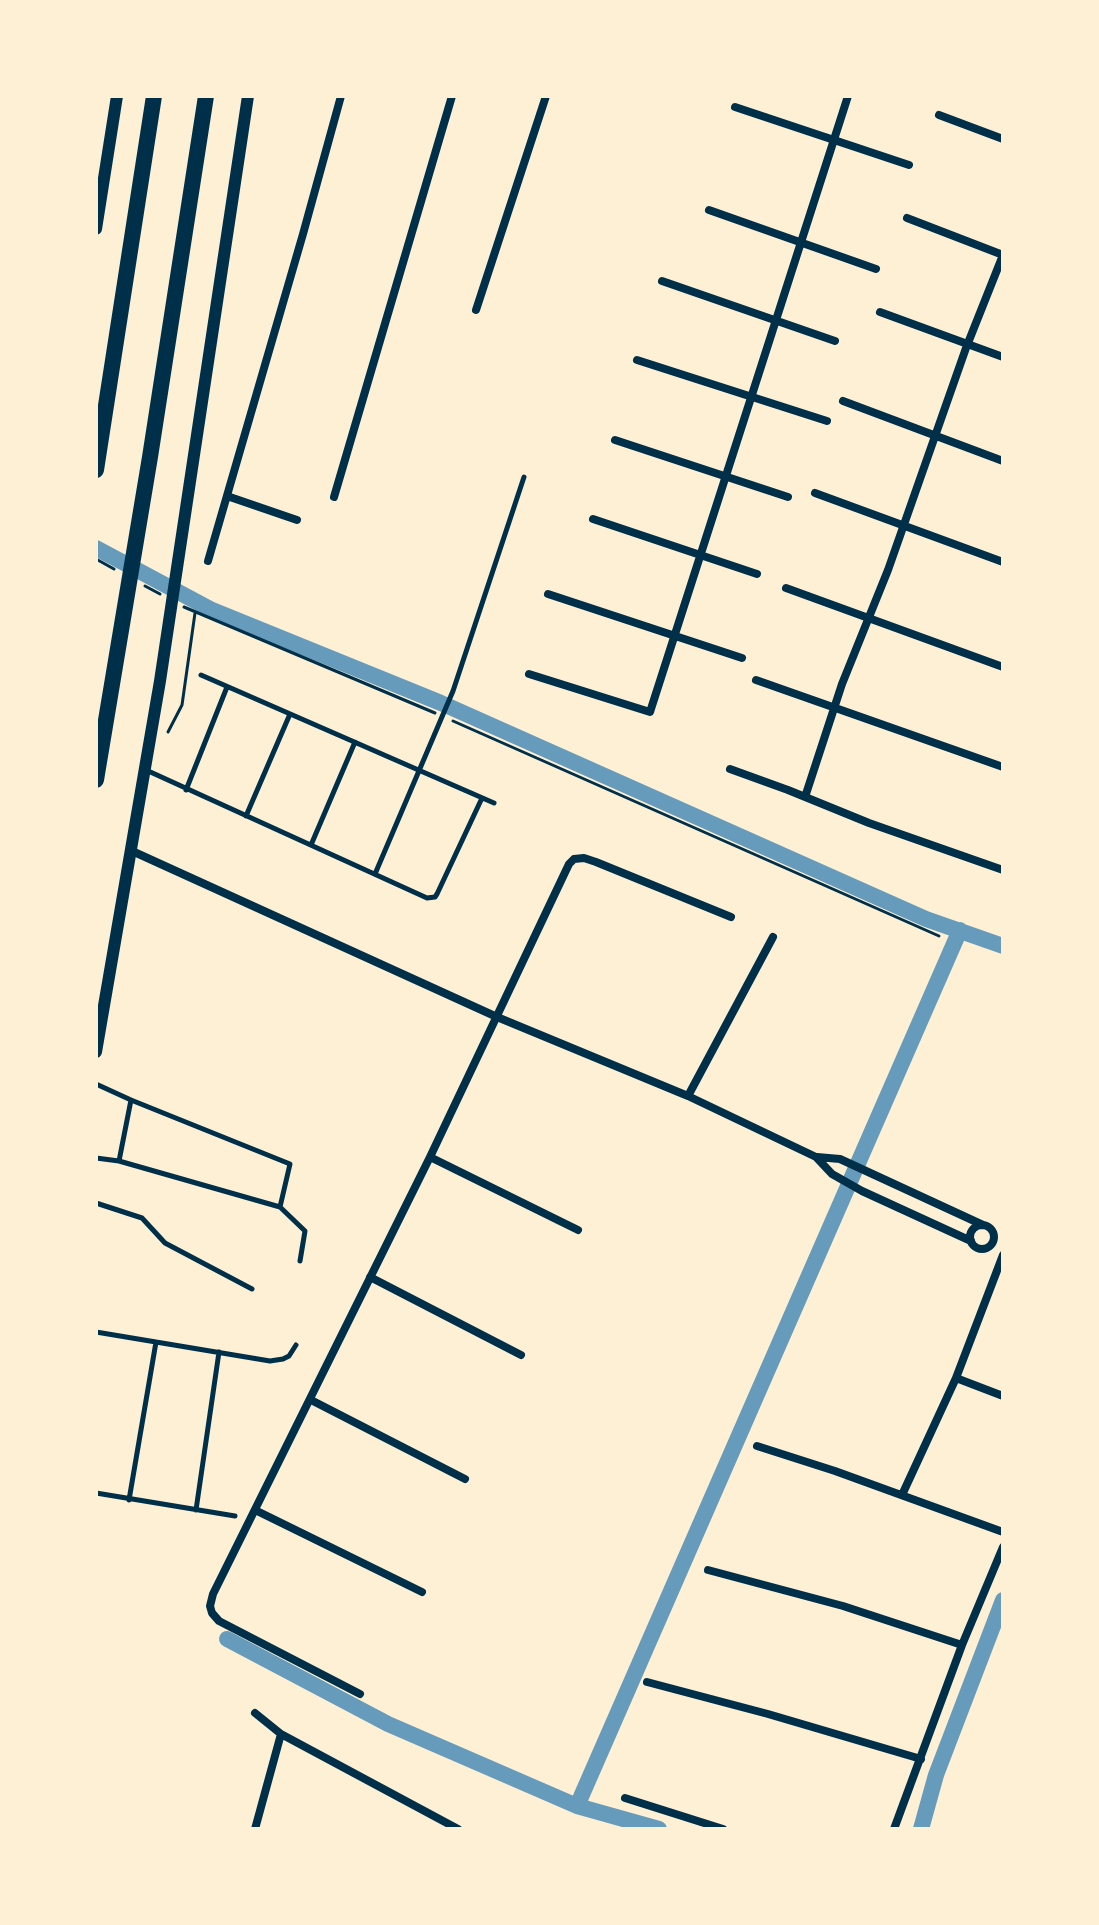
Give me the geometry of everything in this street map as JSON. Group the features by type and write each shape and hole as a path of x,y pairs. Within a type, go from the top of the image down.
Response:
{"highway":[{"path":"96,470 154,96"},
{"path":"96,780 206,96"}],"main road":[{"path":"96,229 117,96"},
{"path":"96,1052 160,681 248,96"}],"street":[{"path":"208,561 341,96"},
{"path":"334,497 452,96"},
{"path":"476,310 546,96"},
{"path":"529,674 650,712 848,96"},
{"path":"735,107 909,165"},
{"path":"939,115 1003,139"},
{"path":"709,210 876,269"},
{"path":"805,797 834,707 1003,255 907,218"},
{"path":"662,281 835,341"},
{"path":"880,312 1003,357"},
{"path":"637,360 827,421"},
{"path":"843,401 1003,461"},
{"path":"615,440 788,497"},
{"path":"815,493 1003,562"},
{"path":"227,496 297,520"},
{"path":"593,519 757,574"},
{"path":"786,588 1003,667"},
{"path":"548,594 742,658"},
{"path":"756,680 1003,767"},
{"path":"730,769 869,823 1003,870"},
{"path":"132,851 497,1017 688,1096 816,1157 840,1159 983,1225 993,1232 993,1243 987,1249 979,1249 971,1241 862,1191 832,1174 816,1157"},
{"path":"360,1694 219,1621 210,1606 213,1594 430,1157 569,864 574,859 584,858 731,917"},
{"path":"688,1096 773,937"},
{"path":"430,1157 578,1230"},
{"path":"894,1207 903,1189"},
{"path":"971,1241 972,1230 983,1225"},
{"path":"993,1243 1003,1248"},
{"path":"902,1495 956,1378 1003,1255"},
{"path":"370,1277 521,1355"},
{"path":"956,1378 1003,1396"},
{"path":"311,1400 465,1479"},
{"path":"757,1446 1003,1532"},
{"path":"255,1510 422,1592"},
{"path":"894,1829 962,1645 1003,1547"},
{"path":"708,1570 843,1606 962,1645"},
{"path":"647,1682 921,1759"},
{"path":"255,1713 281,1734 458,1829"},
{"path":"255,1829 281,1734"},
{"path":"625,1798 723,1829"}],"lane":[{"path":"375,874 453,691 524,477"},
{"path":"201,675 494,803"},
{"path":"186,790 227,687"},
{"path":"246,816 290,714"},
{"path":"311,845 355,742"},
{"path":"145,770 427,898 435,897 482,798"},
{"path":"96,1084 290,1164 280,1207"},
{"path":"119,1161 131,1100"},
{"path":"96,1158 119,1161 280,1207 305,1231 300,1261"},
{"path":"96,1203 142,1218 165,1243 252,1289"},
{"path":"96,1332 277,1361 289,1356 296,1345"},
{"path":"129,1500 156,1342"},
{"path":"196,1510 219,1352"},
{"path":"96,1493 235,1516"}],"path":[{"path":"96,559 121,573"},
{"path":"133,579 171,599"},
{"path":"183,606 441,718"},
{"path":"168,732 182,705 195,613"},
{"path":"454,721 939,936"}],"waterway":[{"path":"96,548 212,610 441,703 926,919 1003,946"},
{"path":"577,1806 960,930"},
{"path":"921,1829 936,1775 1003,1600"},
{"path":"227,1639 388,1724 577,1806 659,1829"}]}
